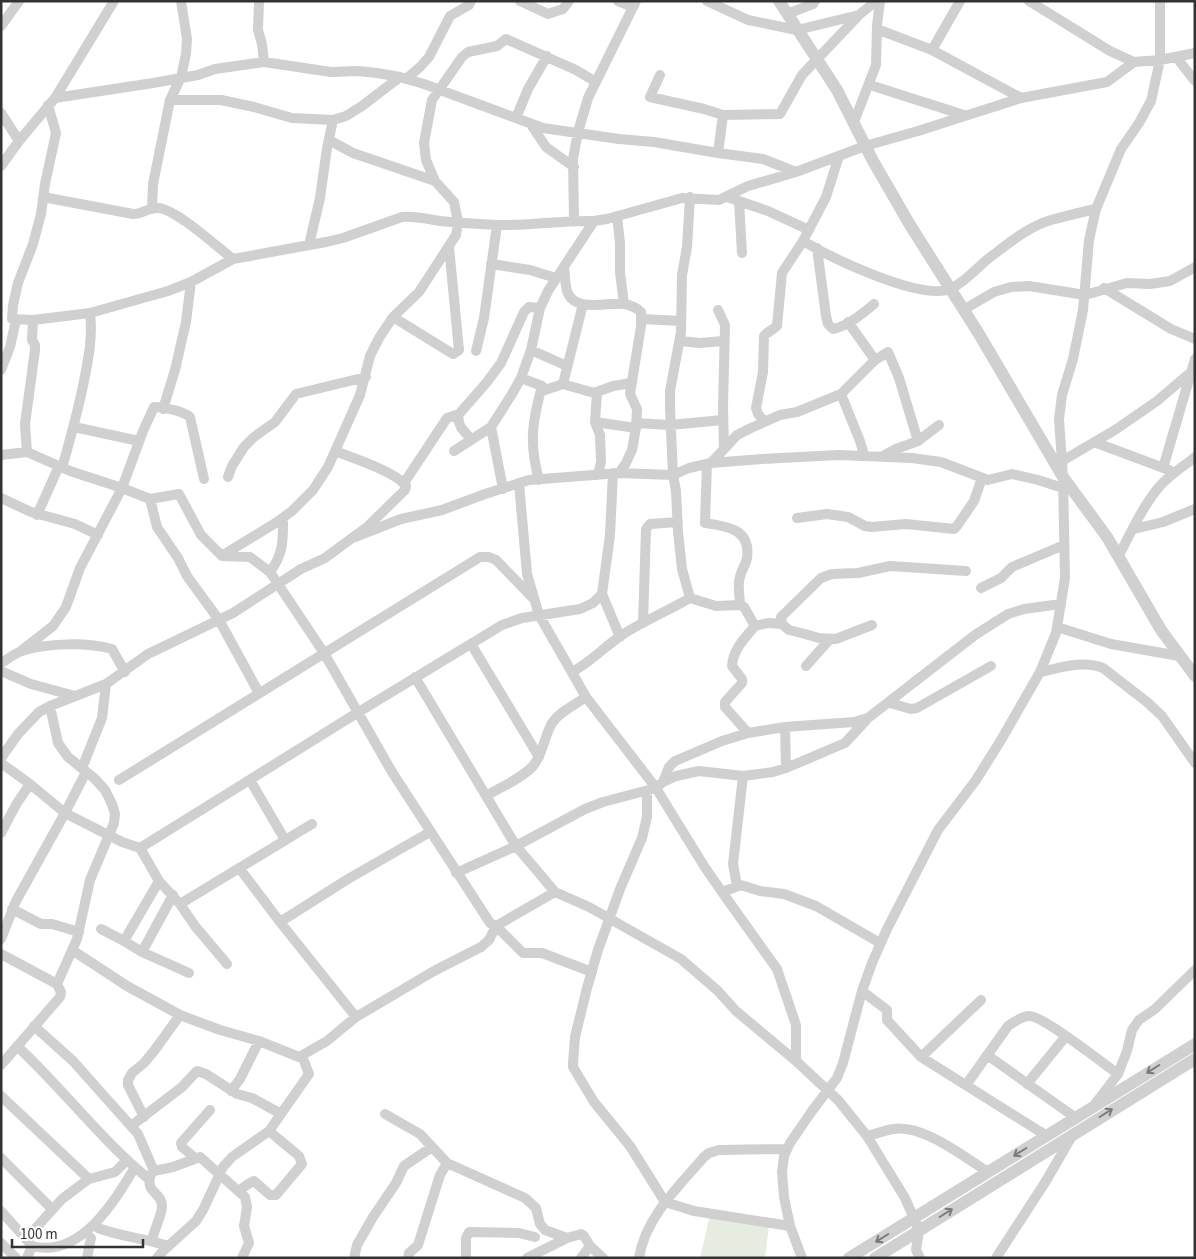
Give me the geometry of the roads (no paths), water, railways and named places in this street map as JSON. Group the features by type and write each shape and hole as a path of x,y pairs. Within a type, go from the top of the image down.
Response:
{"street":[{"path":"1,26 19,1"},
{"path":"1,166 52,101 114,1"},
{"path":"152,208 154,184 170,100 181,77 186,54 187,38 181,1"},
{"path":"260,1 258,30 264,62"},
{"path":"170,100 221,100 292,118 333,120 346,116 420,67 429,57 450,16 469,5 471,1"},
{"path":"520,1 548,14 563,9 568,1"},
{"path":"574,220 573,152 578,132 588,98 634,4 618,1"},
{"path":"707,1 748,20 797,30 858,15"},
{"path":"779,1 837,90 865,146 910,225 964,310 1063,483 1119,555 1149,610 1179,656 1195,676"},
{"path":"787,14 813,4 815,1"},
{"path":"660,74 650,97 723,115 780,114 795,86 816,59 858,15 876,1"},
{"path":"854,122 870,85 878,56 877,29 880,1"},
{"path":"932,50 960,1"},
{"path":"1029,1 1110,51 1134,62 1160,60 1195,53"},
{"path":"802,1258 790,1226 784,1197 782,1162 787,1149 840,1070 862,991 880,943 938,830 976,780 1040,672 1057,627 1065,578 1063,483 1059,419 1062,395 1073,359 1085,295 1090,232 1096,209 1121,149 1146,112 1150,101 1160,60 1160,1"},
{"path":"877,29 932,50 1021,98"},
{"path":"222,556 283,518 313,490 328,467 360,395 370,356 376,344 393,317 419,292 456,235 458,222 454,202 435,181 426,160 424,142 432,100 462,57 468,52 497,46 506,39 547,56 596,82"},
{"path":"516,118 528,89 547,56"},
{"path":"1176,57 1195,81"},
{"path":"52,101 198,75 215,69 264,62 331,72 358,71 403,78 543,128 578,132 619,140 654,142 764,159 796,172"},
{"path":"52,101 56,133 41,214 33,244 15,294 12,319 16,320 33,320 90,313 168,291 191,282 233,259 343,238 402,217 409,216 497,225 574,220 594,221 682,198 715,200 727,197 748,186 796,172 865,146 918,131 964,115 1021,98 1107,82 1134,62"},
{"path":"870,85 964,115"},
{"path":"1,113 19,141"},
{"path":"718,153 723,115"},
{"path":"309,245 320,198 333,120"},
{"path":"530,124 546,147 574,167"},
{"path":"329,140 353,153 435,181"},
{"path":"764,421 756,408 763,372 764,336 768,331 773,330 777,326 782,273 809,230 829,188 839,156"},
{"path":"43,197 133,214 152,208 164,209 182,220 233,259"},
{"path":"690,197 687,247 682,275 680,341 670,391 672,475 676,491 682,569 690,598"},
{"path":"727,197 768,210 809,230"},
{"path":"739,201 742,253"},
{"path":"803,241 904,286 928,291 950,289 1028,230 1050,220 1096,209"},
{"path":"617,216 624,304"},
{"path":"454,451 491,427 521,378 531,350 540,308 556,278 594,221"},
{"path":"476,351 484,318 497,225"},
{"path":"393,317 453,354 459,350 449,246"},
{"path":"817,248 826,316 828,324 833,329 848,322 874,304"},
{"path":"492,264 530,270 556,278"},
{"path":"964,310 994,292 1016,286 1029,286 1069,294 1085,295 1104,288 1127,283 1159,283 1170,280 1195,267"},
{"path":"564,268 568,294 572,299 583,304 624,304 640,310 642,318 630,396 637,409 636,425 632,450 626,464 616,473 602,594 620,637"},
{"path":"163,409 175,370 186,322 191,282"},
{"path":"1104,288 1170,329 1195,339"},
{"path":"563,384 583,304"},
{"path":"1,758 28,722 38,712 106,684 148,654 233,613 301,569 325,558 355,537 402,494 406,486 404,483 447,418 458,414 487,382 501,363 524,312 529,307 540,308"},
{"path":"718,310 725,325 723,341 724,448"},
{"path":"37,515 60,467 74,427 92,334 90,313"},
{"path":"642,318 681,321"},
{"path":"1,370 10,347 16,320"},
{"path":"27,452 25,424 35,350 32,340 33,320"},
{"path":"848,322 875,360"},
{"path":"680,341 700,343 723,341"},
{"path":"531,350 567,366"},
{"path":"740,605 739,579 747,557 743,538 728,526 705,523 709,464 737,435 764,421 780,415 797,412 841,394 875,360 888,352 899,378 918,441"},
{"path":"1163,468 1195,359"},
{"path":"1062,461 1115,430 1158,401 1191,372"},
{"path":"228,477 232,466 244,447 254,437 275,422 296,394 366,377"},
{"path":"521,378 542,386 545,390 563,384 593,393 613,386 631,383"},
{"path":"539,480 532,445 534,416 542,386"},
{"path":"597,393 595,422 600,435 601,462 598,475"},
{"path":"841,394 864,455"},
{"path":"1,663 21,651 53,626 60,618 74,588 80,568 122,488 154,407 180,412 190,417 204,479"},
{"path":"458,414 457,420 460,427 471,439"},
{"path":"595,422 670,425 723,420"},
{"path":"883,456 896,448 918,441 939,425"},
{"path":"74,427 139,441"},
{"path":"491,427 503,489"},
{"path":"1094,442 1174,472"},
{"path":"335,451 378,468 404,483"},
{"path":"1,455 27,452 60,467 150,499 179,494 200,535 222,556 250,557 270,572 324,653 357,713 430,832 490,923 496,926 523,953 542,953 592,972"},
{"path":"355,537 400,518 442,510 519,483 616,473 672,475 709,464 813,455 883,456 941,462 988,480 1012,474 1063,483"},
{"path":"1119,555 1151,498 1160,486 1174,472 1195,457"},
{"path":"797,518 827,514 848,517 865,526 872,527 906,524 954,529 974,501 982,478"},
{"path":"519,483 527,574 539,615 586,697 655,787 704,866 777,970 785,988 796,1025 796,1061"},
{"path":"1,498 37,515 75,524 98,535"},
{"path":"150,499 157,527 178,558 187,576 219,620 259,693"},
{"path":"1134,529 1163,522 1195,509"},
{"path":"270,572 278,561 281,552 283,518"},
{"path":"643,623 646,529 650,524 678,522"},
{"path":"981,588 1001,578 1012,567 1064,545"},
{"path":"119,780 480,557 489,557 496,560 533,598"},
{"path":"782,624 781,617 821,578 832,574 858,573 890,566 966,571"},
{"path":"140,848 502,625 522,618 565,613 580,609 593,603 602,594"},
{"path":"572,672 597,656 620,637 690,598 716,606 740,605 744,607 755,626"},
{"path":"456,873 516,846 585,809 655,787 676,776 699,771 742,776 786,768 845,743 868,718 890,703 975,635 1008,614 1024,609 1062,604"},
{"path":"748,733 725,707 725,702 742,683 742,679 732,666 734,655 740,644 755,626 768,623 782,624 789,630 830,639 848,636 872,625"},
{"path":"1057,627 1110,644 1179,656"},
{"path":"806,666 830,639"},
{"path":"21,651 74,644 96,645 112,649 125,672"},
{"path":"471,644 539,757"},
{"path":"1040,672 1081,664 1096,665 1103,668 1162,716 1195,763"},
{"path":"890,703 911,709 917,708 991,666"},
{"path":"1,671 31,684 76,696"},
{"path":"415,678 516,846 555,892 589,908 681,959 718,991 736,1011 828,1090 867,1136 905,1198 919,1230 916,1250 920,1258"},
{"path":"1,939 4,923 65,813 84,770 102,718 106,684"},
{"path":"486,796 526,773 539,757 554,720 586,697"},
{"path":"50,706 58,743 68,757 105,790 112,804 114,823 90,880 79,932 57,984"},
{"path":"790,1226 694,1211 665,1202 630,1146 594,1102 573,1067 575,1037 592,972 620,889 642,838 655,787 669,767 675,761 722,741 748,733 785,727 839,724 868,718"},
{"path":"785,727 786,768"},
{"path":"1,763 65,813 109,836 140,848 159,881 173,895 227,964"},
{"path":"737,886 733,864 742,776"},
{"path":"250,780 285,840"},
{"path":"1,833 17,803 30,784"},
{"path":"180,904 312,824"},
{"path":"280,922 348,879 430,832"},
{"path":"240,869 356,1017"},
{"path":"124,941 159,881"},
{"path":"722,892 737,886 746,886 760,891 784,894 816,906 880,943"},
{"path":"72,950 134,990 180,1015 220,1030 259,1041 298,1057 327,1041 356,1017 434,971 481,947 489,940 496,926 555,892"},
{"path":"142,952 173,895"},
{"path":"12,910 41,924 52,924 79,932"},
{"path":"101,929 142,952 189,972"},
{"path":"1,954 57,984 61,992 60,998 1,1065"},
{"path":"1093,1107 1118,1074 1127,1051 1132,1030 1139,1020 1155,1009 1195,970"},
{"path":"862,991 887,1010 887,1020 921,1057 1048,1136"},
{"path":"921,1057 981,1000"},
{"path":"144,1117 128,1085 128,1080 132,1073 154,1051 180,1015"},
{"path":"966,1085 1008,1026 1030,1016 1038,1018 1066,1036 1118,1074"},
{"path":"34,1026 73,1061 132,1126 143,1142 152,1175 152,1191 162,1205 152,1240"},
{"path":"1028,1084 1066,1036"},
{"path":"231,1091 240,1079 259,1041"},
{"path":"850,1258 1195,1044"},
{"path":"17,1046 44,1071 131,1164 152,1175 195,1158 201,1158 239,1191 245,1197 247,1207 244,1226 249,1242 242,1258"},
{"path":"987,1055 1076,1118"},
{"path":"157,1258 196,1221 219,1174 232,1157 269,1131 309,1074 302,1056"},
{"path":"875,1258 1195,1059"},
{"path":"132,1126 182,1087 198,1071 206,1074 231,1091 252,1098 281,1114"},
{"path":"1,1096 89,1179"},
{"path":"195,1158 181,1144 210,1110"},
{"path":"384,1114 420,1134 447,1163 525,1198 536,1208 540,1224 545,1230 567,1238"},
{"path":"867,1136 894,1128 908,1129 936,1140 988,1172"},
{"path":"239,1191 254,1181 270,1195 276,1195 302,1164 298,1156 269,1131"},
{"path":"996,1258 1046,1181 1074,1133"},
{"path":"354,1258 357,1245 396,1183 404,1166 432,1147"},
{"path":"639,1258 640,1250 656,1214 709,1153 719,1150 787,1149"},
{"path":"1,1158 52,1209"},
{"path":"408,1258 409,1254 418,1245 440,1175 447,1163"},
{"path":"26,1258 29,1242 52,1209 62,1199 89,1179 115,1172 131,1164"},
{"path":"1,1211 29,1242 43,1253 62,1255 82,1247 98,1228 131,1164"},
{"path":"98,1228 118,1235 152,1240 168,1246"},
{"path":"466,1258 466,1238 469,1232 519,1233 535,1237"},
{"path":"527,1258 567,1238 580,1234 584,1236 590,1246 603,1258"},
{"path":"87,1258 91,1237"},
{"path":"1,1243 16,1258"},
{"path":"581,1258 590,1246"}]}
